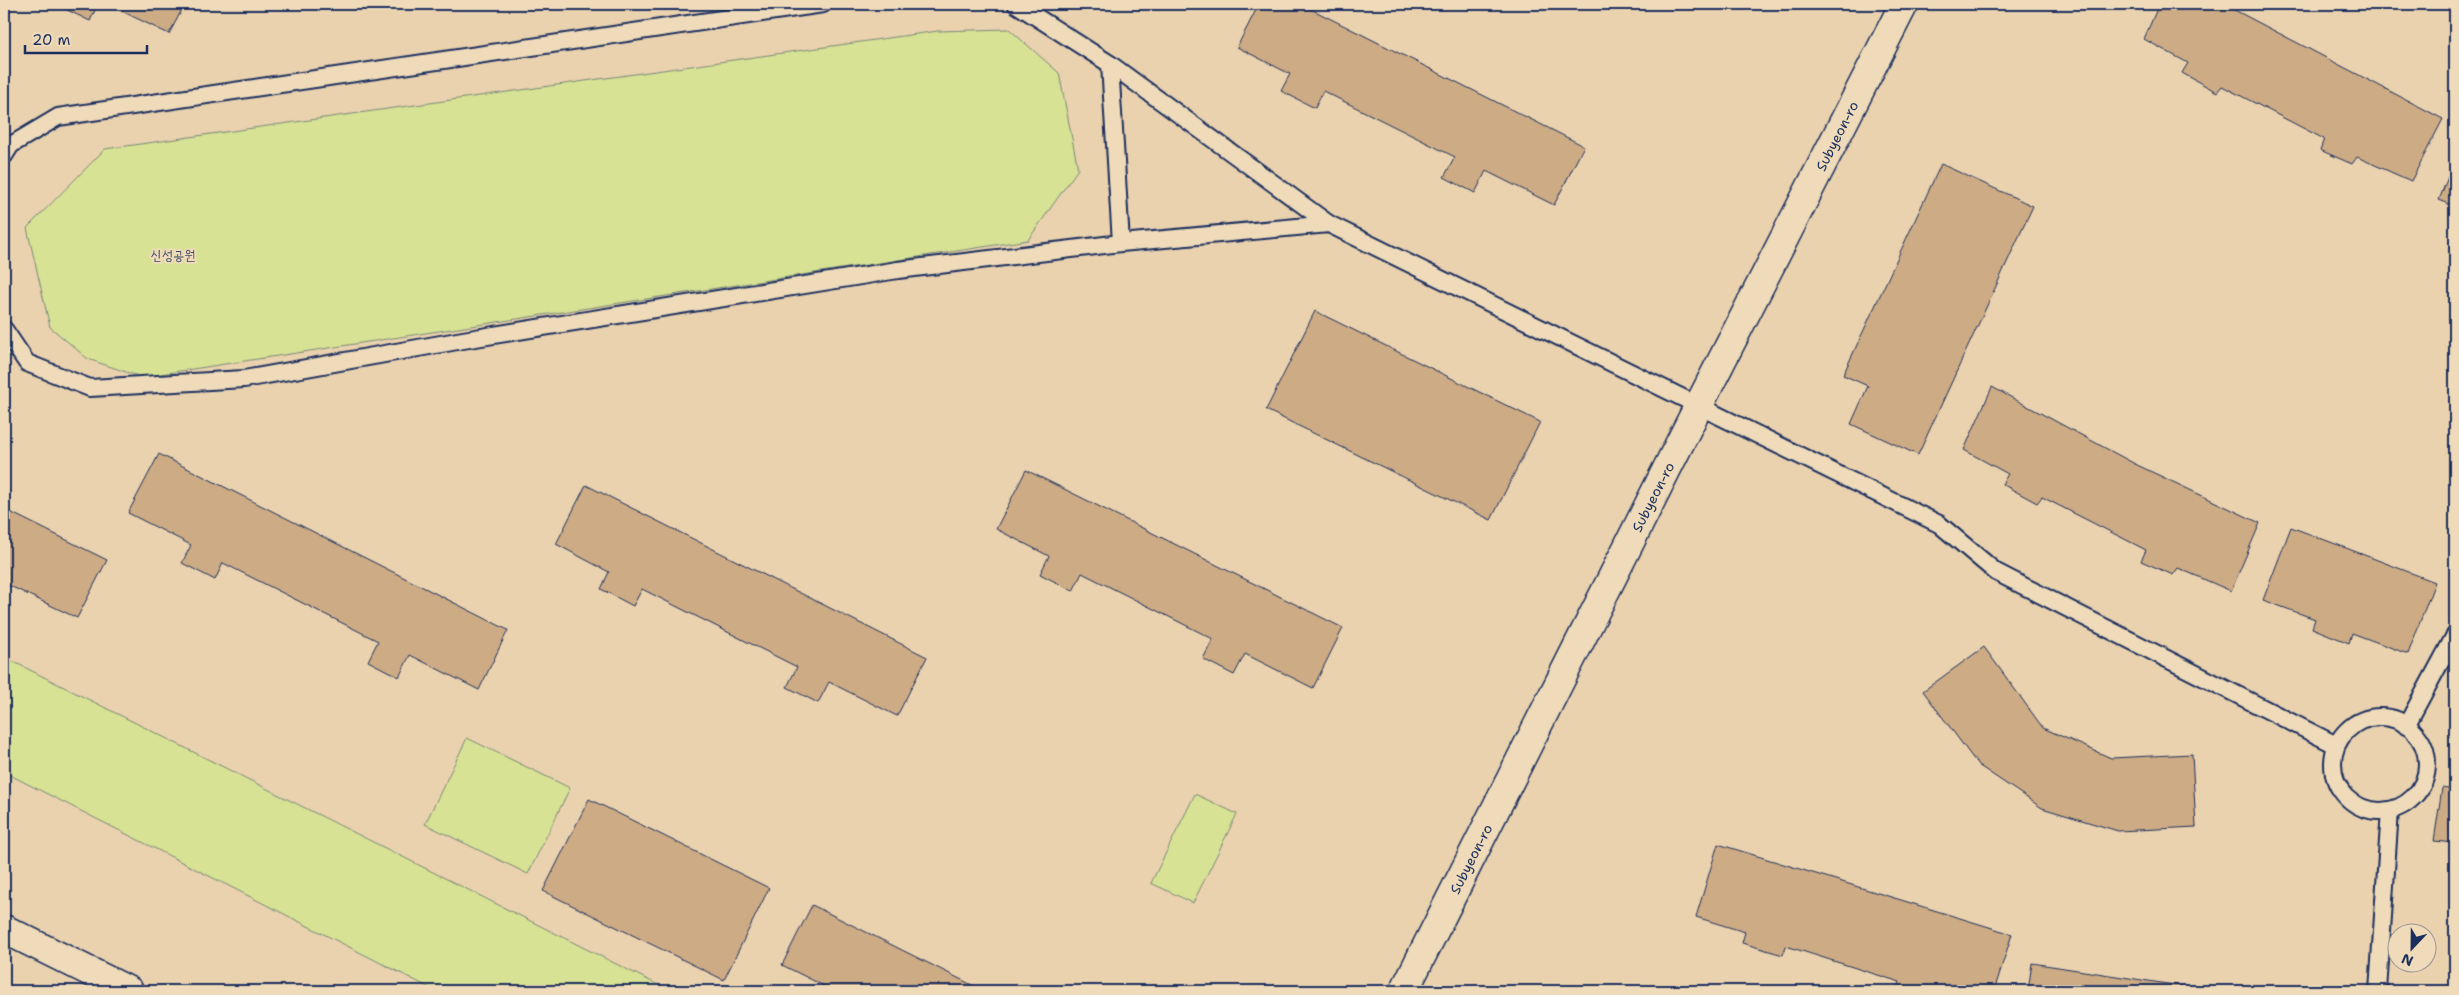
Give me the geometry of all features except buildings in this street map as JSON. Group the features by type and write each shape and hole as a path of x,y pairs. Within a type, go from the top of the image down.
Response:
{"main road":[{"name":"Subyeon-ro","path":"1404,991 1699,405 1904,4"},
{"path":"4,929 129,991"}],"lane":[{"path":"4,156 11,145 58,117 823,4"},
{"path":"1016,4 1110,64 1329,224 1939,524 1996,572 2336,745"},
{"path":"1110,64 1121,243"},
{"path":"4,329 27,363 90,388 244,379 463,340 879,274 1121,243 1329,224"},
{"path":"2406,726 2455,635"},
{"path":"2385,717 2406,726 2414,732 2423,745 2427,761 2425,777 2413,798 2390,810 2374,811 2358,806 2345,797 2333,773 2333,756 2336,745 2353,725 2368,718 2385,717"},
{"path":"2378,991 2390,810"}],"green space":[{"name":"신성공원","path":"1009,29 1059,73 1078,169 1028,240 141,377 88,359 50,327 27,228 105,149 938,31"},
{"path":"4,657 670,991 436,991 4,772"},
{"path":"467,738 570,788 528,874 425,824"},
{"path":"1195,794 1237,814 1193,903 1151,883"}]}
